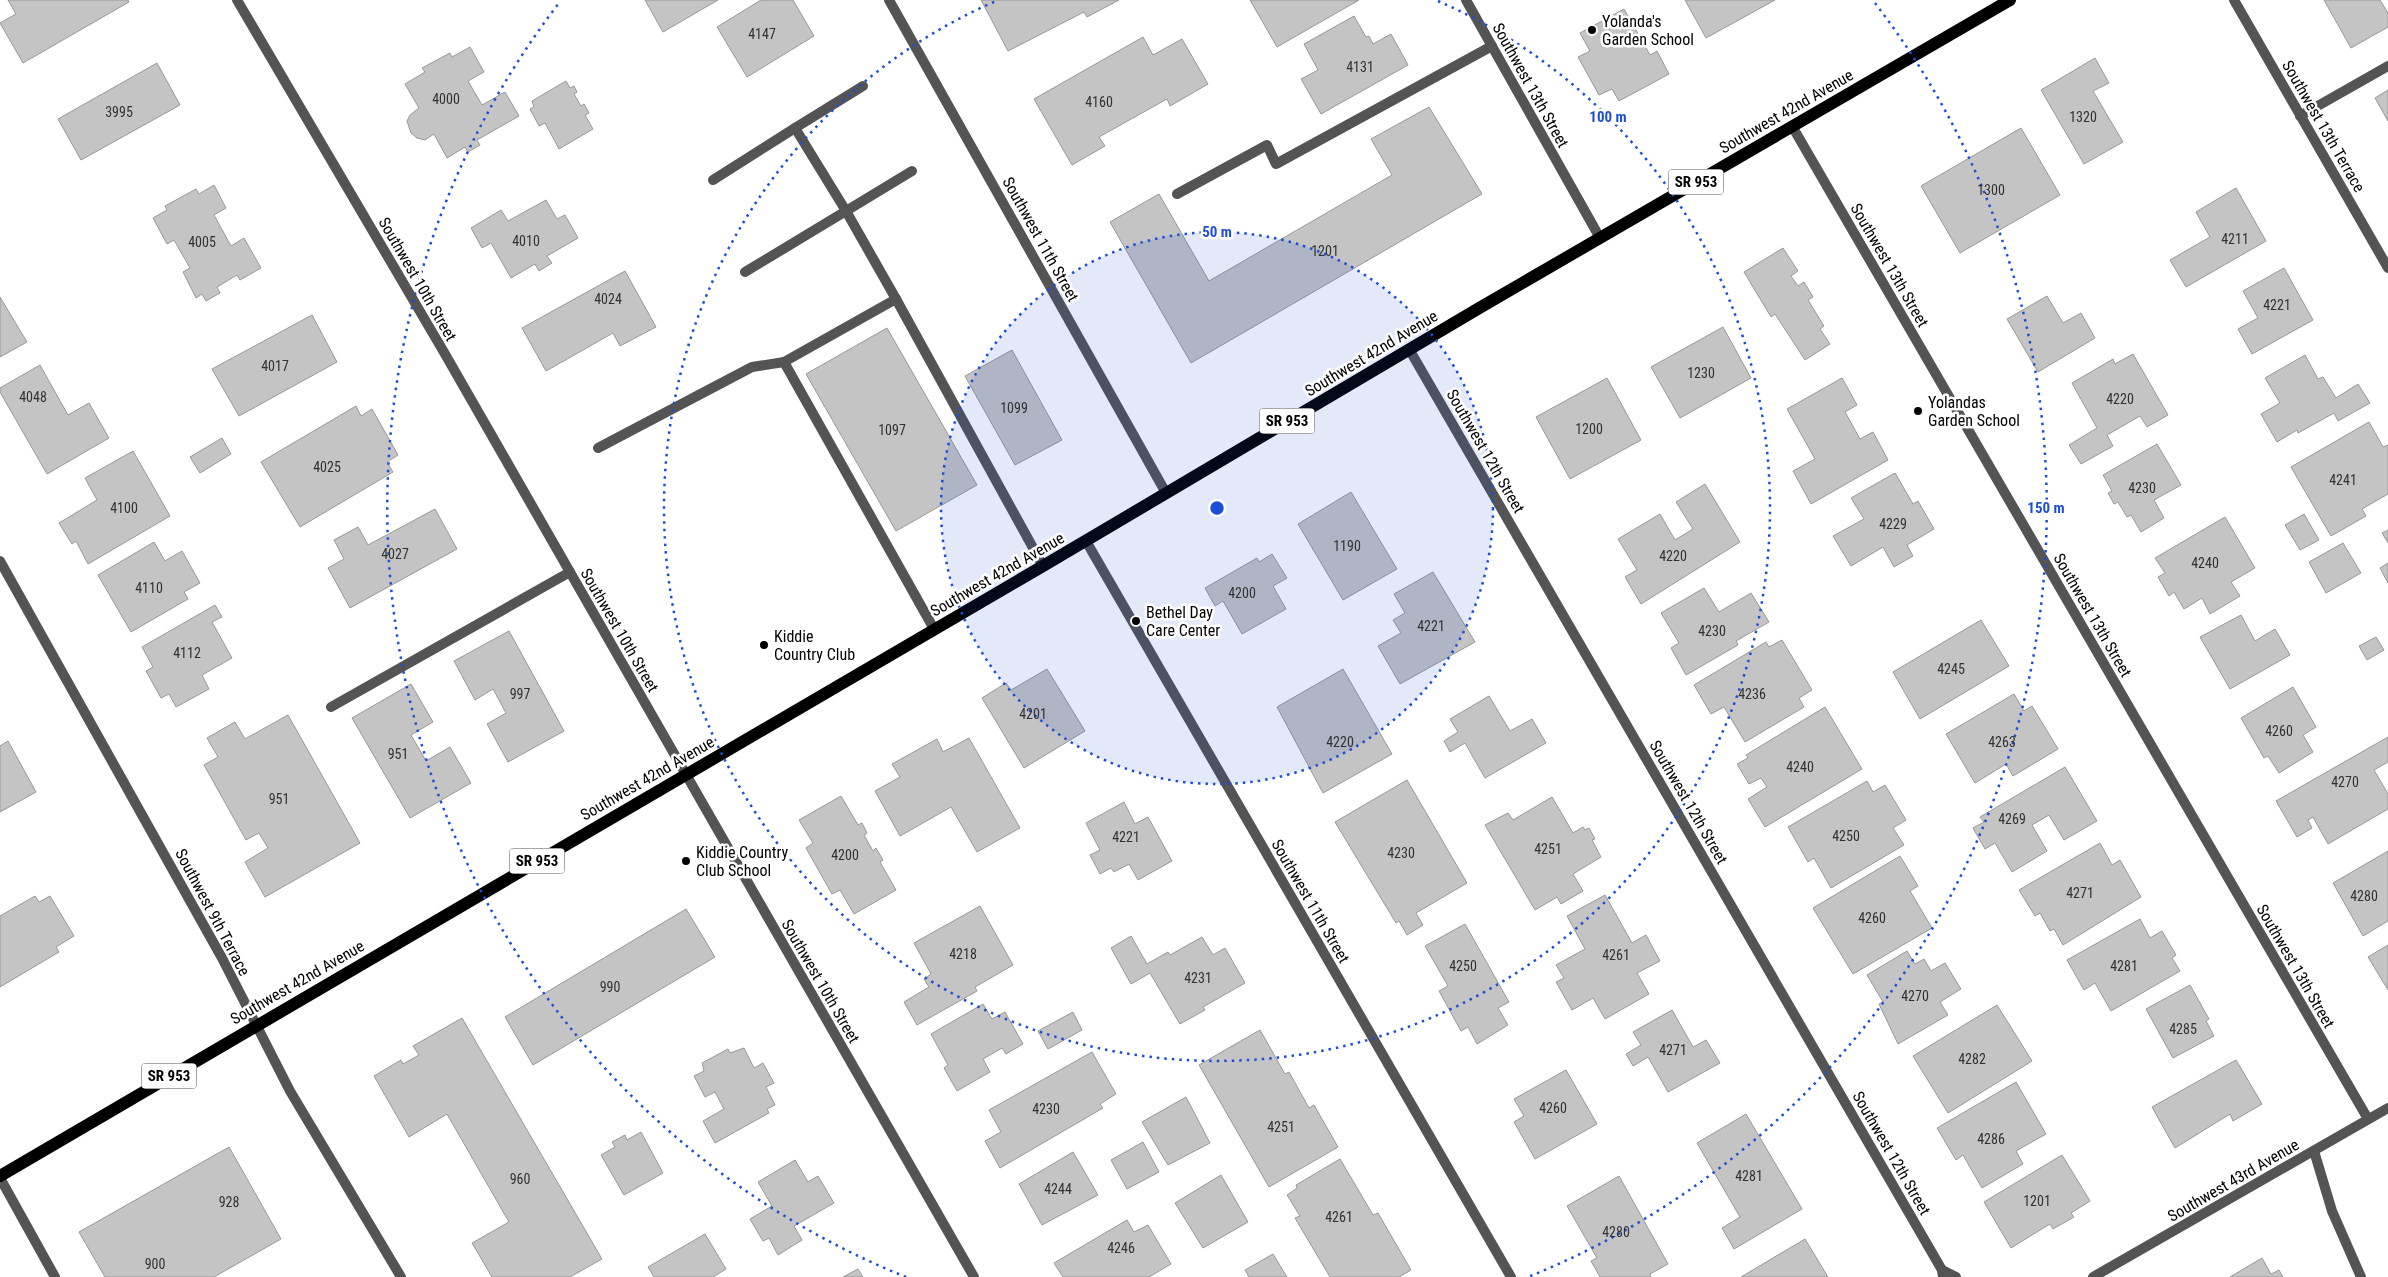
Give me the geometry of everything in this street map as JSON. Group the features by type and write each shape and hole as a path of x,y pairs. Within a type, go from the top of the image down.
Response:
{"main road":[{"name":"Southwest 42nd Avenue","path":"0,1176 1086,541 1409,349 2010,0"}],"street":[{"name":"Southwest 10th Street","path":"237,0 292,90 974,1277"},
{"name":"Southwest 11th Street","path":"888,0 1166,494"},
{"name":"Southwest 13th Street","path":"1466,0 1600,238"},
{"name":"Southwest 13th Terrace","path":"2234,0 2388,268"},
{"path":"1177,194 1267,146 1276,164 1492,46"},
{"path":"2300,116 2388,66"},
{"path":"713,180 863,86"},
{"name":"Southwest 13th Street","path":"1792,126 2368,1119"},
{"path":"795,128 846,211 896,299 1043,566"},
{"path":"745,272 912,170"},
{"path":"598,448 752,367 784,362 896,299"},
{"name":"Southwest 12th Street","path":"1409,349 1942,1274 1956,1277"},
{"path":"784,362 934,629"},
{"name":"Southwest 11th Street","path":"1086,541 1511,1277"},
{"name":"Southwest 9th Terrace","path":"0,561 213,941 290,1092 401,1277"},
{"path":"331,707 570,572"},
{"name":"Southwest 43rd Avenue","path":"2093,1277 2388,1108"},
{"path":"2314,1151 2332,1211 2362,1277"},
{"path":"0,1176 55,1277"}],"building":[{"path":"8,0 128,0 129,2 23,63 0,23 16,14"},
{"path":"645,0 718,0 663,32"},
{"path":"761,0 793,0 814,36 747,77 717,27"},
{"path":"981,0 1119,0 1087,17 1084,12 1008,51"},
{"path":"1250,0 1359,0 1277,47"},
{"path":"1685,0 1775,0 1706,38"},
{"path":"2324,0 2380,0 2388,13 2388,27 2351,48"},
{"path":"1624,9 1650,55 1657,51 1669,74 1619,101 1612,89 1599,95 1578,57 1590,51 1580,33"},
{"path":"1354,16 1366,37 1369,36 1373,44 1391,34 1408,65 1321,114 1301,79 1318,70 1304,44"},
{"path":"1143,37 1153,55 1182,39 1208,84 1170,106 1167,99 1099,137 1105,146 1072,165 1034,99"},
{"path":"470,47 484,72 468,81 482,105 505,92 519,116 477,140 480,145 468,152 465,147 447,158 434,134 425,140 417,138 411,133 407,121 410,115 419,108 405,84 425,72 422,68 450,53 452,57"},
{"path":"2095,58 2109,83 2093,91 2123,142 2084,164 2041,90"},
{"path":"157,63 180,105 81,160 58,119"},
{"path":"566,81 570,88 574,86 577,92 574,94 581,106 584,104 589,113 585,115 593,129 559,149 545,123 539,126 530,109 534,107 532,101"},
{"path":"2388,90 2388,121 2375,98"},
{"path":"1429,107 1482,194 1191,363 1110,222 1159,194 1209,281 1392,175 1371,139"},
{"path":"2021,128 2060,195 1960,253 1921,186"},
{"path":"214,185 226,208 214,215 231,246 244,238 261,268 240,280 237,275 217,287 220,293 206,301 202,294 196,298 183,272 190,268 174,240 167,244 153,218 167,210 165,206 196,189 199,194"},
{"path":"2236,188 2266,241 2186,287 2170,260 2210,237 2196,212"},
{"path":"546,200 557,219 565,215 578,238 547,256 552,263 539,271 535,264 511,278 491,243 482,248 471,228 501,210 508,221"},
{"path":"1783,248 1798,271 1791,276 1798,286 1804,282 1813,297 1808,300 1824,326 1820,329 1830,344 1805,360 1775,314 1771,317 1744,272"},
{"path":"2284,268 2313,320 2252,354 2238,329 2258,318 2243,291"},
{"path":"625,271 656,327 620,346 613,333 546,371 522,328"},
{"path":"2047,296 2063,323 2081,313 2095,338 2038,372 2007,319"},
{"path":"0,297 27,342 0,357"},
{"path":"312,315 337,362 239,416 212,369"},
{"path":"1723,327 1751,378 1680,418 1651,367"},
{"path":"887,328 977,485 896,531 806,374"},
{"path":"1012,350 1062,440 1015,465 965,376"},
{"path":"2133,354 2168,415 2147,427 2140,416 2107,435 2113,446 2081,464 2069,445 2097,428 2072,383 2113,359 2115,364"},
{"path":"2305,355 2318,379 2323,377 2336,398 2358,384 2370,403 2338,421 2334,413 2298,433 2297,430 2277,442 2261,414 2280,403 2265,378"},
{"path":"40,365 68,415 89,403 109,438 47,474 0,392 0,388"},
{"path":"1607,378 1641,440 1570,479 1536,417"},
{"path":"1842,378 1857,405 1845,412 1860,439 1873,432 1888,460 1811,504 1793,471 1815,459 1787,409"},
{"path":"356,406 361,416 372,409 398,455 387,462 393,472 300,527 261,462"},
{"path":"2369,422 2383,447 2388,445 2388,494 2362,509 2366,516 2331,536 2291,467"},
{"path":"222,438 231,454 200,473 190,457"},
{"path":"2157,444 2181,485 2154,500 2164,518 2141,532 2131,515 2127,517 2118,502 2114,504 2108,493 2112,491 2103,475"},
{"path":"133,451 170,516 88,564 76,541 72,544 59,523 97,500 85,478"},
{"path":"1895,473 1913,504 1918,501 1934,529 1907,545 1913,556 1894,567 1883,547 1851,566 1833,536 1864,519 1851,498"},
{"path":"1705,484 1740,542 1641,604 1625,577 1637,570 1618,539 1660,514 1675,540 1693,529 1676,502"},
{"path":"1351,492 1397,569 1343,600 1298,524"},
{"path":"435,509 457,549 350,608 328,568 344,559 334,540 358,527 368,545"},
{"path":"2304,514 2319,540 2300,550 2285,525"},
{"path":"2225,517 2255,568 2231,582 2240,596 2210,614 2202,598 2184,609 2174,592 2169,596 2158,577 2165,573 2155,558"},
{"path":"2388,530 2388,543 2382,533"},
{"path":"154,542 165,561 182,551 200,583 184,592 188,599 131,632 98,575"},
{"path":"2343,543 2361,573 2326,593 2309,562"},
{"path":"1272,554 1287,578 1273,586 1286,609 1242,634 1223,601 1215,606 1205,588 1257,558 1259,562"},
{"path":"2388,563 2388,583 2380,568"},
{"path":"1433,572 1475,642 1400,684 1378,646 1401,633 1393,620 1405,613 1394,594"},
{"path":"1704,588 1719,612 1751,593 1769,622 1736,641 1738,645 1686,675 1671,648 1679,643 1661,613"},
{"path":"215,605 222,617 212,622 232,658 202,675 209,689 176,707 169,694 161,698 146,671 153,667 142,647"},
{"path":"2241,615 2255,641 2275,629 2290,655 2230,689 2200,637"},
{"path":"1981,620 2009,666 1920,719 1893,672"},
{"path":"509,631 564,731 508,762 487,724 506,713 493,689 475,700 454,661"},
{"path":"2376,637 2384,650 2367,660 2359,646"},
{"path":"1782,640 1812,690 1799,698 1804,707 1745,742 1724,707 1711,714 1694,685 1766,642 1769,647"},
{"path":"1047,669 1085,731 1024,768 982,698 1006,683 1011,690"},
{"path":"1343,669 1392,754 1323,793 1277,707"},
{"path":"411,684 433,722 411,735 426,761 450,747 471,783 410,818 352,718"},
{"path":"2293,687 2316,727 2303,735 2313,752 2279,773 2268,756 2264,758 2241,718"},
{"path":"2014,694 2024,711 2032,706 2058,749 2013,776 2006,764 1975,783 1946,734"},
{"path":"1489,696 1510,731 1532,719 1546,743 1485,778 1465,743 1450,752 1444,741 1458,732 1450,719"},
{"path":"1825,707 1862,769 1765,827 1748,799 1767,787 1761,778 1749,784 1737,764 1748,758 1746,755"},
{"path":"288,715 360,843 265,897 245,862 268,848 259,833 246,840 204,765 218,757 207,738 235,722 245,739"},
{"path":"2388,737 2388,762 2374,770 2388,794 2388,809 2328,844 2313,817 2308,820 2312,828 2297,837 2276,801"},
{"path":"969,738 1020,828 977,852 951,807 900,836 875,791 900,777 892,764 937,739 943,752"},
{"path":"8,741 36,792 0,812 0,746"},
{"path":"2065,767 2097,821 2064,840 2049,815 2032,825 2047,851 2012,872 1995,843 1985,849 1973,828 1984,822 1980,817"},
{"path":"1407,780 1467,883 1416,913 1423,925 1407,935 1399,921 1396,923 1335,822"},
{"path":"1867,781 1873,792 1885,785 1906,820 1893,828 1904,845 1831,888 1814,858 1808,862 1788,827"},
{"path":"841,796 858,825 862,823 867,833 864,835 873,851 876,848 883,860 880,862 896,890 854,914 840,890 832,894 806,848 813,843 799,820"},
{"path":"1552,797 1573,833 1583,827 1585,830 1589,828 1595,839 1592,840 1601,857 1573,874 1583,891 1561,904 1557,897 1535,910 1485,825 1508,813 1513,820"},
{"path":"1124,802 1135,824 1148,817 1172,861 1138,880 1129,864 1114,872 1111,868 1100,874 1090,855 1100,850 1086,823"},
{"path":"2100,843 2112,865 2120,860 2141,897 2063,945 2054,929 2050,931 2040,913 2035,916 2019,890"},
{"path":"2388,851 2388,921 2363,936 2333,883"},
{"path":"1900,856 1918,886 1910,891 1932,928 1853,974 1813,908"},
{"path":"1605,895 1632,943 1646,935 1660,961 1637,973 1649,994 1605,1019 1593,998 1572,1010 1556,982 1564,978 1556,965 1585,949 1567,916"},
{"path":"35,896 39,902 50,896 74,936 56,947 59,952 0,987 0,916"},
{"path":"980,906 1013,965 975,987 977,991 917,1025 904,1002 929,987 924,979 931,974 914,943"},
{"path":"686,909 715,957 533,1065 505,1017"},
{"path":"2140,919 2150,938 2162,931 2176,955 2172,958 2180,971 2111,1011 2095,983 2084,990 2067,960"},
{"path":"1465,924 1509,1002 1498,1008 1508,1025 1477,1044 1468,1027 1461,1031 1439,991 1448,986 1425,946"},
{"path":"1131,936 1147,964 1168,952 1170,955 1202,937 1213,955 1225,948 1245,983 1203,1007 1205,1010 1180,1024 1150,973 1131,984 1111,948"},
{"path":"2388,945 2388,990 2368,957"},
{"path":"1907,951 1915,964 1924,959 1931,971 1945,963 1961,989 1940,1002 1948,1015 1898,1044 1879,1004 1883,1002 1867,975"},
{"path":"2190,985 2209,1019 2206,1021 2214,1036 2173,1058 2146,1009"},
{"path":"983,1004 992,1019 1005,1012 1023,1044 1006,1054 1002,1048 983,1059 990,1072 957,1091 944,1068 948,1065 931,1034"},
{"path":"1997,1005 2032,1061 1948,1113 1913,1056"},
{"path":"1672,1010 1693,1047 1706,1040 1720,1063 1668,1092 1648,1057 1633,1066 1626,1054 1641,1045 1633,1032"},
{"path":"1073,1012 1082,1030 1048,1049 1038,1031"},
{"path":"462,1018 602,1259 570,1277 492,1277 472,1243 509,1222 447,1114 409,1137 374,1076 401,1060 403,1064 419,1055 413,1046"},
{"path":"1260,1030 1285,1074 1289,1072 1309,1108 1314,1105 1338,1147 1269,1187 1199,1065"},
{"path":"744,1048 754,1068 763,1063 774,1083 766,1087 775,1105 767,1109 769,1113 715,1143 703,1121 724,1109 715,1092 705,1097 694,1076 704,1071 702,1063 728,1049 730,1053"},
{"path":"1092,1052 1116,1094 1100,1104 1103,1108 1000,1168 985,1141 1001,1132 989,1110"},
{"path":"2236,1060 2262,1104 2233,1121 2230,1114 2175,1148 2152,1107"},
{"path":"1566,1070 1597,1124 1535,1159 1514,1122 1524,1116 1514,1099"},
{"path":"2016,1082 2046,1134 2016,1151 2023,1164 1982,1188 1963,1155 1956,1160 1937,1128"},
{"path":"1186,1097 1210,1143 1168,1165 1142,1122"},
{"path":"1746,1114 1802,1209 1734,1249 1722,1228 1740,1217 1697,1143"},
{"path":"641,1132 663,1173 624,1195 601,1155 615,1147 612,1142 625,1135 627,1140"},
{"path":"1143,1142 1159,1172 1127,1189 1111,1160"},
{"path":"229,1147 281,1239 214,1277 105,1277 79,1232"},
{"path":"1073,1152 1098,1195 1042,1225 1019,1184"},
{"path":"2062,1155 2090,1201 2071,1213 2074,1217 2053,1229 2050,1224 2011,1248 1984,1202"},
{"path":"1340,1159 1373,1215 1378,1213 1411,1270 1399,1277 1330,1277 1295,1218 1300,1216 1287,1195 1297,1188 1296,1185"},
{"path":"795,1160 808,1182 818,1176 834,1203 794,1226 802,1240 778,1255 769,1238 763,1241 750,1219 772,1206 758,1182"},
{"path":"1221,1175 1248,1222 1203,1248 1175,1203"},
{"path":"1619,1176 1668,1264 1650,1274 1651,1277 1600,1277 1591,1261 1597,1258 1567,1206"},
{"path":"1127,1220 1134,1232 1148,1225 1171,1264 1149,1277 1063,1277 1054,1263"},
{"path":"705,1234 726,1269 713,1277 654,1277 648,1267"},
{"path":"1805,1239 1828,1277 1741,1277"},
{"path":"1273,1254 1287,1277 1249,1277 1245,1270"},
{"path":"2262,1258 2271,1274 2279,1270 2283,1277 2230,1277"},
{"path":"858,1269 863,1277 843,1277"}],"place":[{"name":"Yolanda's Garden School","path":"1592,30"},
{"name":"Yolandas Garden School","path":"1918,411"},
{"name":"Bethel Day Care Center","path":"1136,621"},
{"name":"Kiddie Country Club","path":"764,645"},
{"name":"Kiddie Country Club School","path":"686,861"}]}
